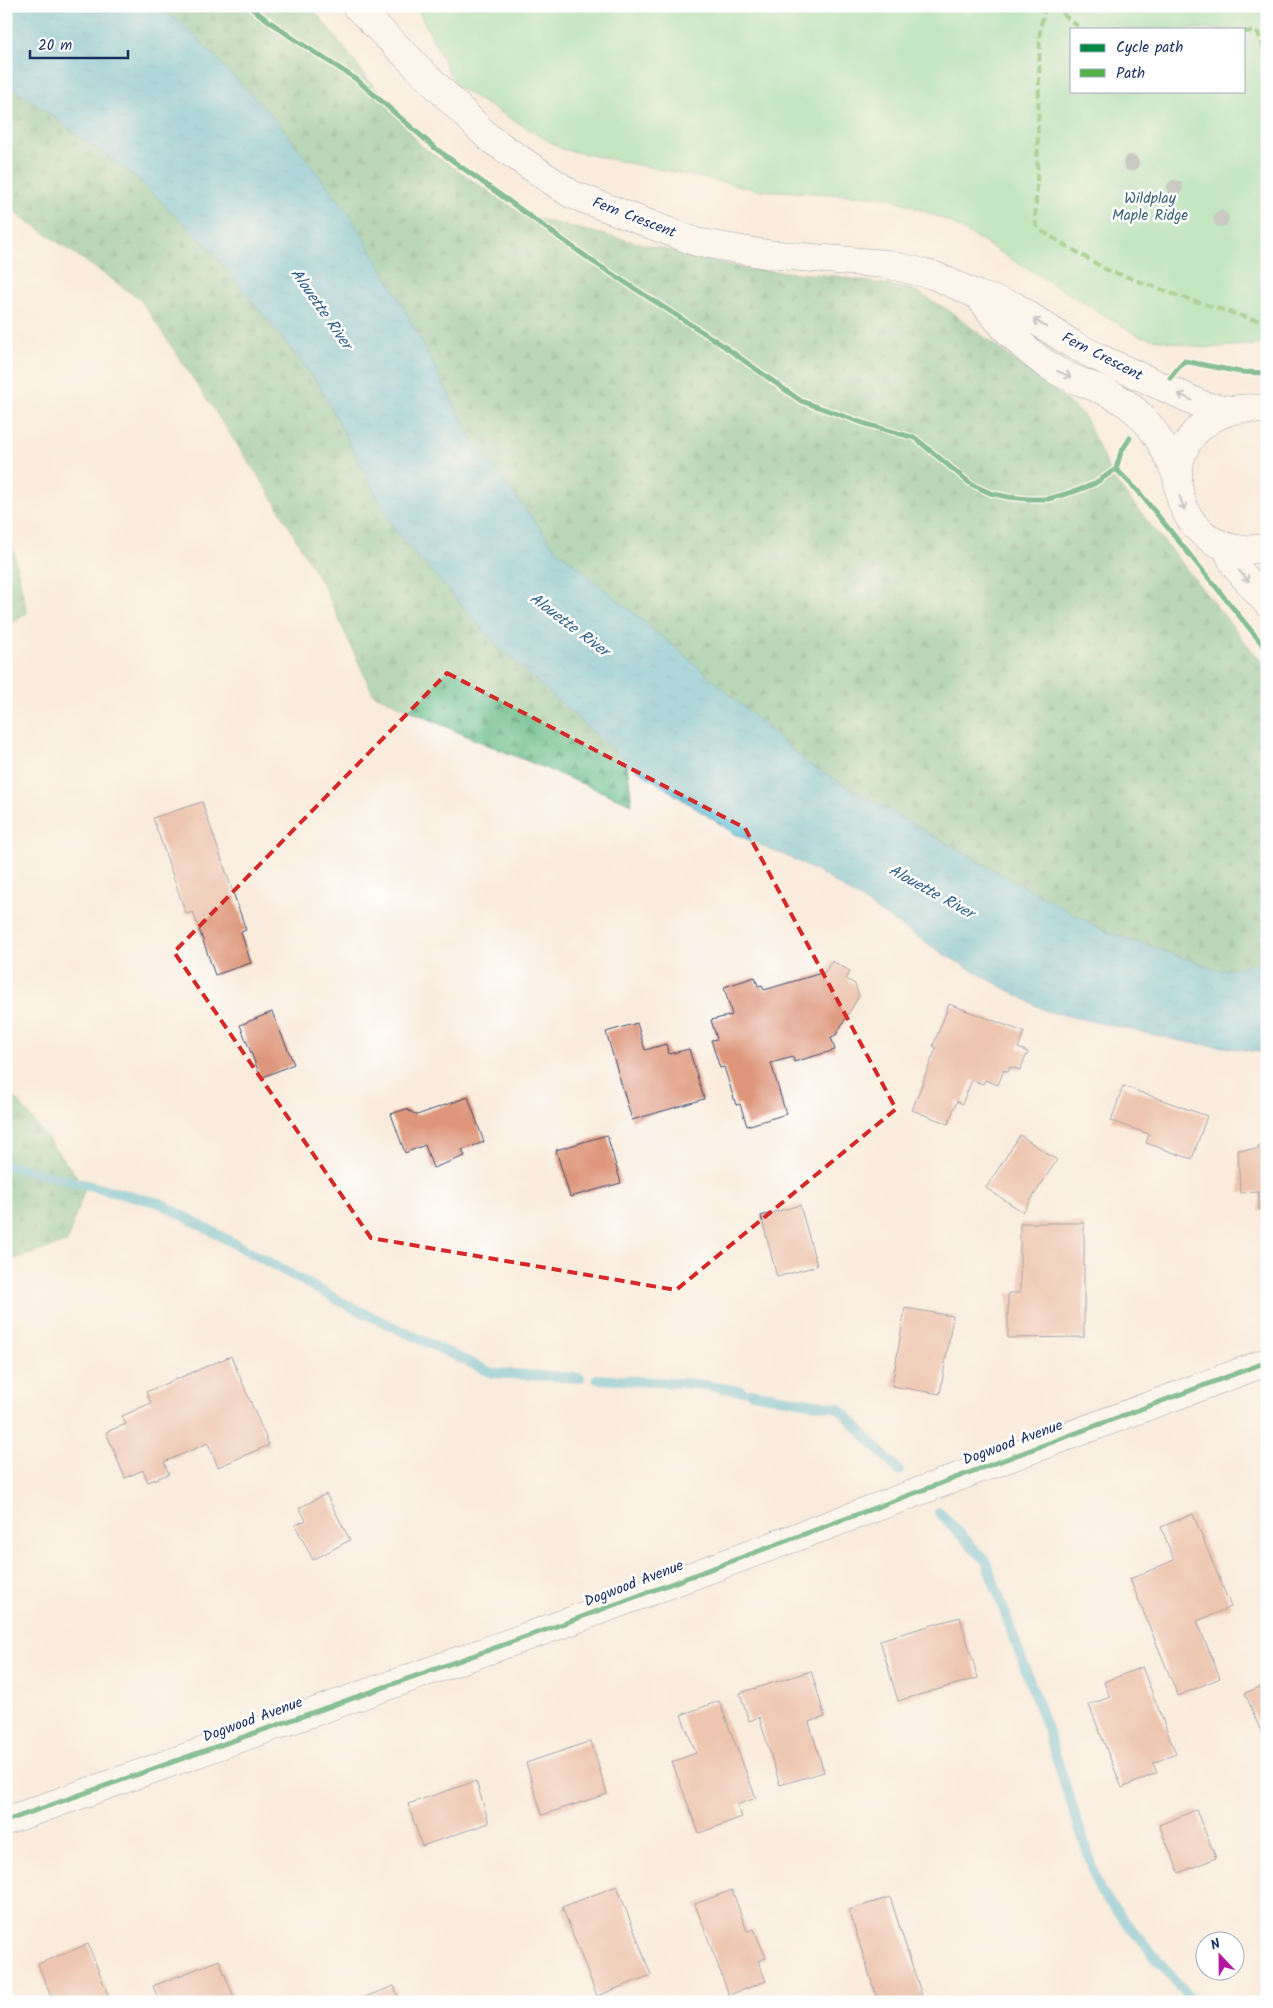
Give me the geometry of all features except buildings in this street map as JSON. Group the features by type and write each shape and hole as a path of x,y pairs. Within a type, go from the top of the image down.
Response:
{"street":[{"name":"Fern Crescent","path":"356,6 489,138 571,194 696,242 766,254 886,264 933,275 978,295 1014,306 1072,344 1205,406 1231,410"},
{"name":"Fern Crescent","path":"978,295 997,322 1016,341 1040,360 1059,372 1105,391 1136,410 1157,435 1167,451 1177,477"},
{"path":"1265,410 1247,408 1231,410 1214,417 1199,428 1188,442 1180,459 1177,477 1179,495 1185,512 1195,527 1209,539 1226,547 1244,550 1267,547"},
{"path":"1226,547 1235,566 1267,603"},
{"name":"Dogwood Avenue","path":"6,1821 568,1622 1267,1362"}],"highlighted area":[{"path":"447,673 745,828 896,1109 676,1290 371,1238 174,952"}],"green space":[{"path":"154,6 311,6 420,145 526,216 747,269 835,276 912,289 951,312 1050,387 1084,416 1113,478 1267,669 1267,961 1222,971 1105,931 1013,881 808,764 696,665 556,549 473,441 395,291 349,214"},
{"name":"Wildplay Maple Ridge","path":"416,6 1267,6 1267,344 1203,348 1139,336 948,221 889,197 759,190 562,149 456,86"},
{"path":"6,82 140,181 210,249 318,383 396,532 499,647 627,763 632,804 476,740 373,694 325,589 272,497 140,299 6,206"},
{"path":"6,517 27,613 6,628"},
{"path":"6,1086 85,1187 67,1242 6,1262"}],"water":[{"name":"Alouette River","path":"6,6 154,6 184,25 275,119 349,214 395,291 473,441 556,549 696,665 808,764 1013,881 1105,931 1222,971 1267,961 1267,1053 1186,1042 1046,1011 945,955 825,876 791,858 735,834 627,763 499,647 396,532 318,383 210,249 140,181 6,82"}],"waterway":[{"path":"6,1165 160,1203 349,1306 492,1373 580,1378"},
{"path":"597,1379 698,1384 742,1391"},
{"path":"751,1393 839,1408 899,1471"},
{"path":"939,1512 986,1561 1046,1726 1100,1891 1193,2002"}],"marked path":[{"path":"1046,6 1040,28 1036,225 1040,230 1105,269 1185,298 1251,319 1267,321"},
{"path":"1053,6 1080,28"},
{"path":"1246,32 1258,33 1267,56"}],"cycle path":[{"path":"248,6 291,37 356,79 435,148 595,263 718,342 801,401 866,424 915,438 971,484 990,493 1008,497 1048,499 1094,484 1116,469 1121,452 1130,438"},
{"path":"1170,378 1184,361 1240,372 1267,373"},
{"path":"1116,469 1138,491 1267,650"},
{"path":"6,1821 568,1622 1267,1362"}]}
